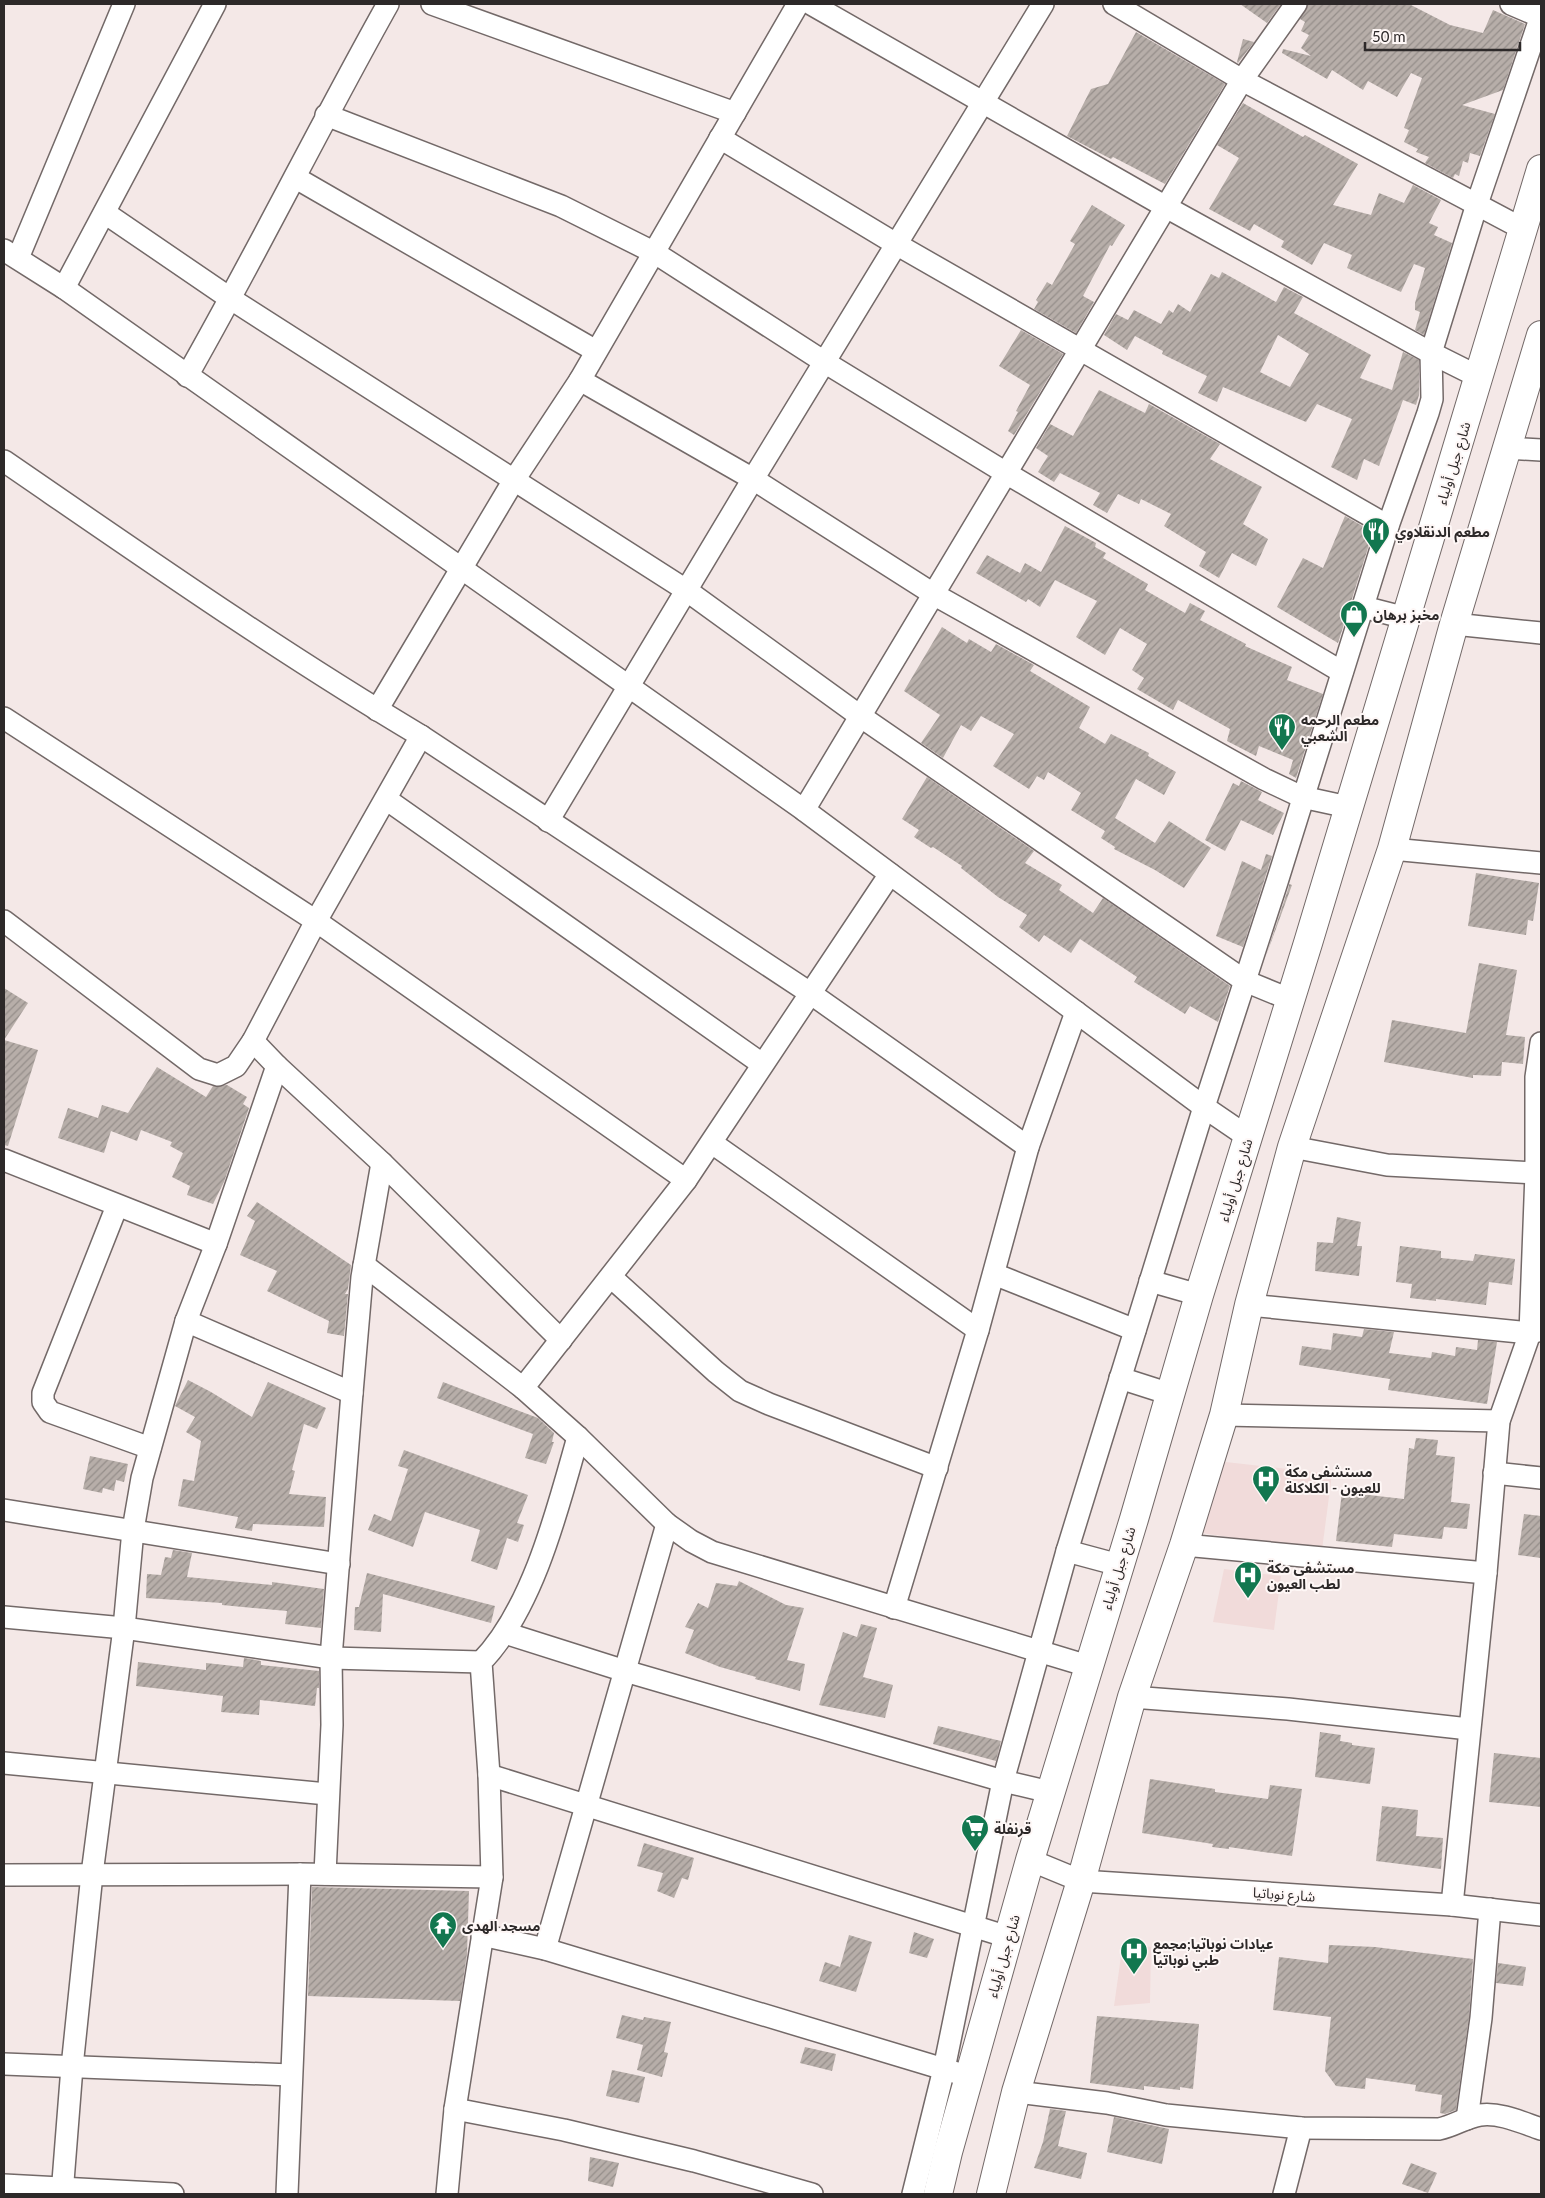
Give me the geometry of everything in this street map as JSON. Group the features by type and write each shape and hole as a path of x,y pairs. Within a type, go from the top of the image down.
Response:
{"main road":[{"name":"شارع جبل أولياء","path":"938,2194 957,2073 1008,1937 1199,1295 1308,943 1541,169"},
{"path":"991,2194 1016,2092 1081,1881 1132,1697 1184,1546 1224,1415 1249,1306 1292,1147 1392,849 1454,624 1541,335"}],"street":[{"path":"124,4 11,254 64,288 461,569 630,685 804,810 1204,1107 1248,1137"},
{"path":"64,288 215,4"},
{"path":"187,376 231,299 296,178 326,115 388,4"},
{"path":"432,4 735,113"},
{"path":"377,710 514,480 580,380 798,4"},
{"path":"811,4 1166,207 1431,353 1479,377"},
{"path":"548,821 753,479 826,363 896,244 1043,4"},
{"path":"1114,4 1242,80 1523,229"},
{"path":"804,810 935,595 1242,80 1296,4"},
{"path":"913,2194 957,2073 972,1926 1002,1782 1067,1551 1134,1330 1302,797 1388,526 1432,399 1431,353 1477,204 1541,17 1510,4"},
{"path":"326,115 561,206 655,253 826,363 1006,473 1342,672"},
{"path":"720,138 896,244 1388,526"},
{"path":"296,178 596,351"},
{"path":"105,213 231,299 686,590 860,716 1245,981 1289,1000"},
{"path":"580,380 753,479 935,595 1264,779 1302,797 1348,807"},
{"path":"1506,448 1541,450"},
{"path":"4,461 187,586 377,710 421,736 810,993 1028,1147"},
{"path":"1363,606 1406,618"},
{"path":"1454,624 1541,633"},
{"path":"4,718 316,921 686,1180"},
{"path":"4,921 199,1069 218,1075 236,1066 253,1041 316,921 421,736"},
{"path":"386,799 762,1064"},
{"path":"1392,849 1541,863"},
{"path":"523,1388 686,1180 890,874"},
{"path":"894,1608 978,1330 1028,1147 1076,1012"},
{"path":"253,1041 382,1163 561,1340"},
{"path":"1452,1905 1486,1573 1499,1421 1536,1332 1536,1173 1541,1043"},
{"path":"62,2191 72,2067 92,1874 124,1628 133,1530 150,1448 186,1321 216,1244 278,1066"},
{"path":"712,1143 978,1330"},
{"path":"1292,1147 1387,1165 1536,1173"},
{"path":"4,1160 216,1244"},
{"path":"325,1874 327,1794 332,1725 332,1658 352,1393 364,1264 382,1163"},
{"path":"118,1206 43,1393 43,1402 50,1412 150,1448"},
{"path":"364,1264 523,1388 578,1437 667,1524 691,1541 712,1552 1088,1666"},
{"path":"994,1274 1134,1330"},
{"path":"611,1277 716,1372 740,1391 768,1404 937,1468"},
{"path":"1150,1281 1199,1295"},
{"path":"1249,1306 1536,1332"},
{"path":"186,1321 352,1393"},
{"path":"1120,1378 1170,1394"},
{"path":"1224,1415 1499,1421"},
{"path":"447,2194 455,2109 492,1877 489,1775 481,1662 506,1633 533,1576 555,1519 578,1437"},
{"path":"1494,1473 1541,1478"},
{"path":"4,1510 339,1564"},
{"path":"545,1949 667,1524"},
{"path":"1184,1546 1486,1573"},
{"path":"1067,1551 1119,1565"},
{"path":"4,1617 124,1628 332,1658 481,1662"},
{"path":"506,1633 624,1671 1002,1782 1050,1792"},
{"path":"1132,1697 1288,1709 1470,1729"},
{"path":"4,1763 327,1794"},
{"path":"489,1775 1008,1937"},
{"name":"شارع نوباتيا","path":"1030,1860 1081,1881 1452,1905 1541,1914"},
{"path":"287,2194 300,1874"},
{"path":"4,1875 325,1874 492,1877"},
{"path":"1467,2119 1481,2018 1490,1909"},
{"path":"482,1935 545,1949 957,2073"},
{"path":"4,2064 291,2075"},
{"path":"1016,2092 1107,2104 1166,2115 1301,2128 1439,2129 1456,2125 1467,2119 1490,2115 1541,2129"},
{"path":"455,2109 582,2134 694,2161 812,2194"},
{"path":"1284,2194 1301,2128"},
{"path":"4,2185 62,2191 173,2194"}],"shaded area":[{"name":"مستشفى مكة للعيون - الكلاكلة","path":"1217,1461 1332,1474 1322,1550 1194,1532"},
{"name":"مستشفى مكة لطب العيون","path":"1224,1569 1281,1576 1274,1630 1213,1622"},
{"name":"عيادات نوباتيا;مجمع طبي نوباتيا","path":"1123,1942 1151,1947 1150,2003 1114,2006"}],"building":[{"path":"1240,4 1281,4 1267,23"},
{"path":"1308,4 1409,4 1450,25 1483,33 1493,10 1525,24 1503,90 1462,105 1495,114 1480,156 1470,153 1468,163 1463,161 1459,176 1455,174 1453,178 1425,163 1429,157 1416,152 1418,149 1404,142 1409,130 1404,128 1422,78 1411,73 1397,97 1368,81 1363,90 1332,70 1327,79 1282,53 1283,49 1311,56 1301,48 1309,35 1301,31 1305,22 1300,19"},
{"path":"1136,32 1225,84 1165,184 1067,136 1091,89 1108,84"},
{"path":"1243,39 1254,42 1238,63 1237,62"},
{"path":"1243,103 1303,137 1305,135 1358,164 1333,205 1371,215 1379,193 1404,203 1413,185 1441,200 1429,223 1438,227 1434,235 1452,243 1424,335 1415,330 1420,312 1415,310 1415,303 1425,268 1414,264 1401,292 1347,268 1352,255 1324,243 1312,265 1281,247 1284,241 1254,224 1250,231 1209,209 1239,158 1217,145"},
{"path":"1092,205 1125,225 1112,246 1110,245 1083,296 1094,302 1076,333 1034,309 1038,302 1036,300 1047,282 1052,285 1075,244 1070,241"},
{"path":"1222,272 1276,302 1284,287 1303,297 1294,313 1371,355 1360,378 1392,390 1403,352 1419,360 1419,395 1416,405 1403,400 1379,466 1364,459 1357,480 1331,467 1352,419 1317,404 1306,422 1223,387 1217,402 1198,393 1207,376 1162,354 1163,351 1135,336 1127,350 1104,335 1116,314 1128,320 1134,310 1161,324 1169,310 1173,313 1178,304 1190,312 1211,274 1219,278","holes":["1278,335 1309,354 1290,387 1260,372"]},
{"path":"1021,330 1063,354 1014,435 1008,431 1030,385 999,366"},
{"path":"1099,390 1145,413 1149,404 1220,444 1210,459 1262,487 1243,524 1268,539 1256,566 1232,553 1219,578 1199,566 1206,552 1164,526 1171,514 1141,499 1139,504 1118,494 1107,513 1093,505 1100,493 1060,473 1054,482 1038,472 1048,456 1036,448 1050,424 1073,436"},
{"path":"1345,516 1373,532 1338,643 1277,607 1303,558 1323,568"},
{"path":"1065,526 1096,543 1095,547 1106,553 1103,558 1148,584 1145,590 1185,613 1190,603 1205,611 1200,620 1246,644 1245,646 1292,667 1287,680 1323,694 1296,778 1289,774 1293,760 1259,746 1256,756 1227,741 1230,729 1178,700 1173,710 1137,689 1144,678 1132,670 1147,644 1120,628 1105,655 1076,637 1097,601 1055,580 1040,607 1028,599 1026,602 976,573 987,555 1020,573 1025,563 1041,572"},
{"path":"942,627 967,643 969,639 991,652 996,644 1034,665 1030,671 1090,707 1079,728 1105,744 1111,734 1149,753 1148,756 1176,772 1164,795 1136,779 1115,818 1155,843 1169,821 1211,848 1184,888 1155,870 1114,849 1115,847 1101,838 1105,831 1071,810 1081,793 1048,772 1044,780 1037,776 1029,789 993,766 1014,734 981,716 971,731 961,725 943,758 921,743 940,715 904,691"},
{"path":"927,777 1034,851 1025,863 1062,885 1059,890 1093,913 1103,898 1230,986 1218,1022 1190,1006 1185,1014 1134,982 1137,977 1080,939 1071,953 1044,935 1039,942 1019,927 1027,915 998,897 961,868 962,866 914,837 919,830 902,819"},
{"path":"1241,781 1262,792 1258,800 1284,813 1273,835 1241,820 1225,851 1205,840 1233,783 1239,786"},
{"path":"1266,854 1272,856 1243,947 1216,936 1242,861 1261,870"},
{"path":"1476,873 1539,883 1533,921 1528,920 1526,935 1468,926"},
{"path":"1289,884 1292,885 1266,956 1289,886"},
{"path":"1479,963 1517,970 1506,1035 1525,1037 1523,1064 1502,1062 1501,1076 1473,1075 1473,1078 1384,1062 1392,1020 1466,1033"},
{"path":"4,988 28,1003 4,1040"},
{"path":"4,1040 38,1050 8,1146 4,1145"},
{"path":"157,1067 206,1097 213,1086 227,1085 247,1097 243,1104 249,1108 224,1182 213,1204 187,1195 190,1186 172,1177 183,1153 170,1146 172,1142 141,1130 137,1141 111,1131 104,1153 58,1138 68,1108 98,1118 102,1105 128,1113"},
{"path":"257,1202 351,1265 348,1289 345,1294 348,1294 344,1336 327,1333 329,1321 267,1291 277,1271 240,1255 255,1221 247,1216"},
{"path":"1337,1217 1361,1222 1357,1246 1362,1246 1359,1276 1315,1271 1317,1242 1333,1243"},
{"path":"1400,1246 1441,1251 1441,1258 1473,1261 1475,1254 1515,1259 1512,1285 1489,1282 1486,1305 1410,1298 1412,1284 1396,1282"},
{"path":"1364,1329 1394,1332 1389,1353 1431,1358 1432,1352 1455,1356 1456,1347 1477,1350 1478,1340 1497,1342 1487,1404 1388,1390 1390,1379 1299,1365 1302,1346 1331,1350 1333,1333 1362,1337"},
{"path":"188,1380 252,1417 268,1382 326,1408 317,1429 304,1424 292,1470 295,1471 289,1494 326,1497 324,1527 253,1524 252,1531 235,1528 238,1517 178,1506 183,1479 194,1481 201,1441 186,1432 195,1417 175,1406"},
{"path":"443,1382 538,1418 554,1433 552,1442 554,1442 546,1464 525,1458 533,1434 437,1398"},
{"path":"1416,1438 1438,1440 1436,1455 1455,1457 1451,1502 1470,1504 1467,1529 1444,1527 1442,1539 1394,1534 1392,1547 1336,1541 1342,1492 1404,1499 1409,1448 1414,1449"},
{"path":"404,1450 528,1495 517,1523 524,1525 518,1542 507,1538 497,1570 471,1561 480,1530 425,1512 413,1547 368,1530 374,1514 391,1521 408,1469 398,1466"},
{"path":"90,1456 128,1464 124,1482 116,1480 114,1491 103,1488 102,1493 83,1489"},
{"path":"1524,1514 1541,1516 1541,1558 1518,1555"},
{"path":"173,1550 192,1553 187,1577 272,1585 272,1582 324,1589 321,1628 285,1624 287,1611 222,1605 222,1603 146,1598 147,1574 161,1575 165,1557 171,1558"},
{"path":"367,1573 495,1606 491,1623 383,1594 381,1632 354,1630 355,1607 359,1607"},
{"path":"739,1581 786,1605 804,1608 787,1660 805,1664 800,1691 755,1679 756,1677 720,1667 685,1653 694,1630 685,1627 698,1603 708,1608 716,1583 737,1586"},
{"path":"861,1624 877,1628 863,1677 893,1685 885,1718 819,1705 843,1632 857,1637"},
{"path":"244,1658 261,1661 261,1665 319,1671 319,1688 317,1688 315,1706 260,1700 259,1715 221,1712 223,1696 136,1686 138,1662 206,1670 206,1663 243,1667"},
{"path":"938,1726 1001,1741 996,1761 933,1744"},
{"path":"1320,1732 1341,1735 1340,1741 1352,1743 1352,1745 1375,1748 1370,1784 1315,1777"},
{"path":"1494,1753 1541,1758 1541,1807 1489,1802"},
{"path":"1150,1779 1215,1789 1215,1792 1268,1799 1270,1785 1302,1789 1292,1856 1229,1847 1229,1849 1212,1847 1213,1844 1142,1833"},
{"path":"1382,1806 1418,1810 1416,1836 1443,1838 1441,1869 1376,1861"},
{"path":"644,1843 694,1858 688,1880 682,1878 674,1898 657,1891 663,1873 637,1866"},
{"path":"312,1887 469,1891 467,1954 460,2001 308,1996"},
{"path":"914,1932 934,1939 927,1958 909,1953"},
{"path":"849,1935 872,1942 856,1992 819,1981 825,1962 840,1967"},
{"path":"1329,1945 1375,1947 1473,1959 1469,2017 1456,2110 1445,2114 1440,2113 1442,2095 1415,2091 1416,2085 1366,2078 1365,2089 1336,2086 1325,2071 1331,2017 1273,2010 1279,1957 1328,1963"},
{"path":"1498,1963 1526,1967 1523,1986 1496,1983"},
{"path":"622,2015 643,2020 644,2017 671,2022 664,2052 668,2053 662,2077 637,2070 643,2045 616,2038"},
{"path":"1097,2016 1199,2024 1193,2089 1180,2087 1180,2090 1144,2086 1144,2090 1090,2083"},
{"path":"805,2047 836,2054 832,2071 800,2063"},
{"path":"612,2070 645,2077 639,2103 606,2096"},
{"path":"1050,2109 1066,2111 1058,2146 1087,2153 1081,2179 1034,2168 1043,2142"},
{"path":"1114,2117 1169,2129 1162,2164 1107,2152"},
{"path":"590,2157 619,2163 613,2187 588,2181"},
{"path":"1411,2163 1437,2173 1428,2193 1402,2184"}],"place":[{"name":"مطعم الدنقلاوي","path":"1376,555"},
{"name":"مخبز برهان","path":"1354,638"},
{"name":"مطعم الرحمه الشعبي","path":"1282,751"},
{"name":"مستشفى مكة للعيون - الكلاكلة","path":"1266,1503"},
{"name":"مستشفى مكة لطب العيون","path":"1248,1599"},
{"name":"قرنفلة","path":"975,1852"},
{"name":"مسجد الهدى","path":"443,1949"},
{"name":"عيادات نوباتيا;مجمع طبي نوباتيا","path":"1134,1975"}]}
